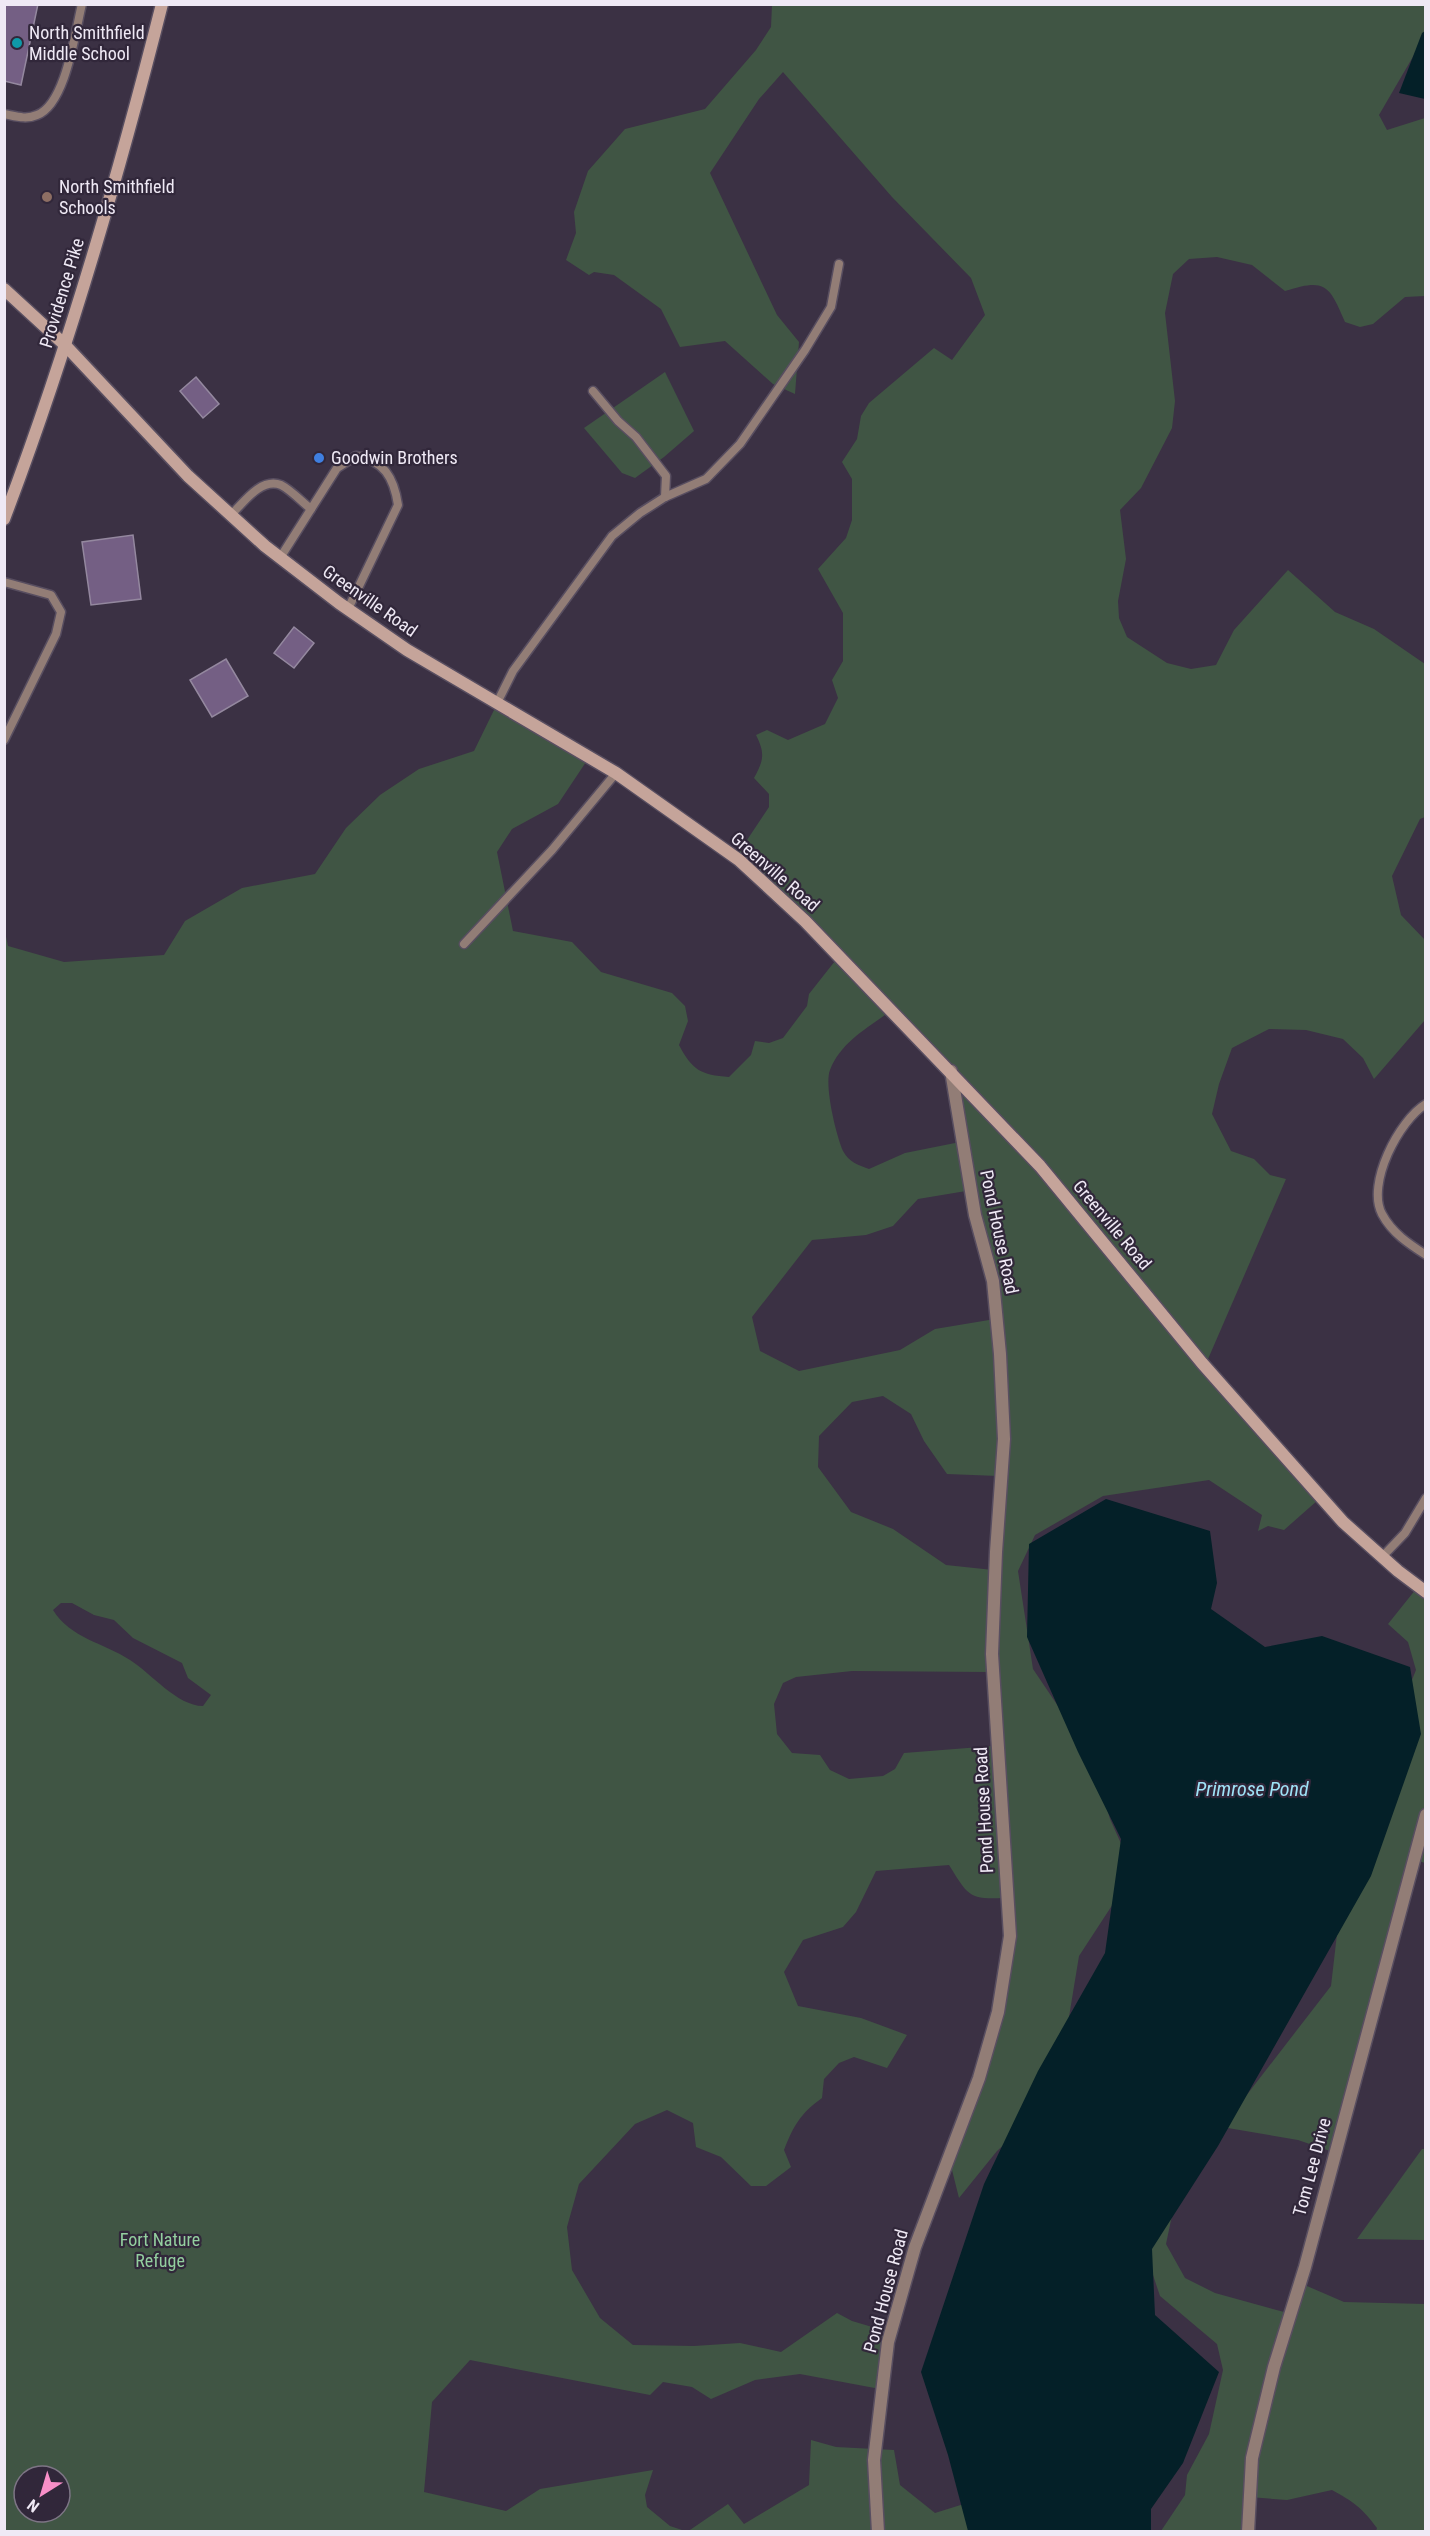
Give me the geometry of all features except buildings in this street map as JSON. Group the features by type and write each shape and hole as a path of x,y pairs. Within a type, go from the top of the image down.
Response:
{"main road":[{"name":"Providence Pike","path":"4,519 65,345 115,179 162,4"},
{"name":"Greenville Road","path":"4,289 65,345 188,476 280,558 408,650 616,773 738,860 805,921 1040,1166 1202,1363 1343,1522 1425,1592"}],"street":[{"name":"Pond House Road","path":"878,2532 874,2460 888,2343 915,2247 978,2078 998,2012 1010,1936 993,1654 996,1552 1004,1439 1000,1353 993,1281 975,1215 951,1071"},
{"name":"Tom Lee Drive","path":"1248,2532 1252,2458 1274,2367 1305,2267 1425,1815"}],"lane":[{"path":"4,114 25,118 38,115 49,107 59,93 82,4"},
{"path":"497,704 513,671 612,536 640,513 665,497 706,479 740,444 805,350 831,307 839,264"},
{"path":"593,391 618,421 636,437 666,476 665,497"},
{"path":"280,558 337,468 356,456 370,458 386,470 396,493 398,505 348,609"},
{"path":"231,515 254,491 267,485 280,485 311,509"},
{"path":"4,582 51,595 62,612 56,634 4,740"},
{"path":"464,944 552,850 616,773"},
{"path":"1425,1104 1419,1107 1396,1136 1384,1163 1377,1192 1381,1213 1402,1240 1425,1255"},
{"path":"1382,1557 1405,1533 1425,1498"}],"green space":[{"name":"Fort Nature Refuge","path":"772,5 1425,5 1425,36 1379,115 1387,130 1425,118 1425,296 1405,297 1373,324 1360,327 1345,322 1330,293 1318,285 1285,291 1252,265 1217,257 1189,259 1173,274 1165,313 1175,401 1172,428 1141,488 1120,510 1126,559 1118,601 1119,618 1127,637 1167,663 1191,669 1216,665 1234,630 1288,570 1335,612 1374,629 1425,664 1425,817 1420,819 1392,876 1401,915 1425,940 1425,1020 1374,1079 1363,1058 1343,1039 1306,1030 1269,1029 1232,1048 1219,1084 1212,1114 1231,1151 1254,1159 1270,1175 1286,1179 1205,1366 1318,1500 1284,1530 1268,1526 1258,1531 1262,1515 1209,1480 1103,1496 1035,1535 1018,1571 1033,1669 1093,1758 1110,1819 1132,1868 1126,1884 1079,1956 1067,2029 1034,2117 997,2151 959,2198 952,2170 946,2166 986,2049 1009,1937 1003,1898 982,1898 969,1893 949,1865 876,1871 856,1912 843,1927 803,1940 784,1972 798,2006 861,2018 907,2035 887,2068 854,2057 839,2063 824,2079 822,2098 798,2121 784,2150 791,2167 766,2186 751,2186 721,2157 696,2147 693,2123 667,2110 635,2124 579,2184 567,2227 572,2270 600,2318 633,2345 694,2346 740,2343 781,2352 837,2313 852,2321 889,2332 880,2389 800,2374 755,2380 711,2399 692,2387 663,2382 650,2395 470,2360 432,2402 424,2492 506,2511 540,2489 653,2470 645,2495 647,2507 670,2526 685,2531 5,2531 4,927 8,946 64,962 164,955 185,921 242,888 315,874 346,828 380,795 419,769 474,751 495,708 588,759 558,804 512,829 497,852 513,931 572,942 601,972 672,993 685,1006 688,1021 679,1045 693,1066 704,1073 729,1077 751,1055 755,1041 769,1043 783,1038 807,1006 809,994 835,961 834,956 735,858 769,807 769,794 754,778 762,756 756,735 767,730 788,740 825,724 838,698 832,680 843,661 843,613 818,569 846,538 852,520 852,479 842,462 857,439 861,416 869,403 934,348 952,360 985,315 971,278 892,197 783,72 759,99 710,173 777,315 799,342 795,394 773,384 725,341 680,347 661,309 614,275 594,272 589,275 566,260 576,233 574,212 588,171 625,129 705,109 756,50 771,27","holes":["890,1014 953,1082 960,1142 905,1153 869,1169 851,1160 843,1151 832,1110 829,1077 834,1061 846,1045 885,1015","966,1191 992,1281 995,1319 935,1329 900,1350 799,1371 760,1351 752,1317 812,1240 866,1235 893,1226 918,1199","883,1396 911,1414 924,1441 947,1474 998,1476 993,1570 946,1565 893,1529 851,1512 818,1467 819,1436 852,1402","61,1603 72,1603 94,1615 114,1620 133,1638 182,1663 188,1678 211,1695 203,1706 193,1705 174,1695 130,1660 78,1634 69,1627 53,1610","852,1671 989,1672 993,1746 904,1753 895,1769 883,1776 849,1779 830,1770 820,1755 792,1753 777,1734 774,1704 783,1683 796,1677"]},
{"path":"665,372 694,431 635,478 622,473 584,428"},
{"path":"1416,1589 1426,1595 1425,1863 1416,1860 1333,2152 1298,2140 1222,2127 1331,1986 1337,1934 1399,1712 1416,1670 1408,1642 1388,1624"},
{"path":"1422,2149 1426,2149 1425,2240 1357,2239"},
{"path":"1182,2168 1166,2244 1185,2278 1215,2293 1284,2312 1290,2310 1300,2283 1344,2302 1425,2304 1425,2531 1376,2531 1377,2528 1362,2510 1332,2490 1287,2500 1249,2497 1246,2531 1161,2531 1185,2495 1187,2475 1209,2434 1223,2370 1217,2344 1160,2296 1147,2257"},
{"path":"811,2440 836,2447 894,2450 900,2485 935,2513 967,2503 980,2532 687,2532 728,2504 744,2524 809,2485"}],"water":[{"path":"1425,31 1425,99 1399,93 1422,33"},
{"name":"Primrose Pond","path":"1106,1499 1210,1531 1217,1583 1211,1609 1265,1647 1322,1636 1410,1667 1421,1734 1371,1876 1218,2146 1152,2249 1155,2315 1219,2372 1183,2463 1151,2509 1151,2531 968,2531 948,2455 921,2372 984,2184 1038,2071 1105,1953 1121,1839 1078,1752 1027,1637 1029,1544"}],"place":[{"name":"North Smithfield Middle School","path":"17,43"},
{"name":"North Smithfield Schools","path":"47,197"},
{"name":"Goodwin Brothers","path":"319,458"}]}
